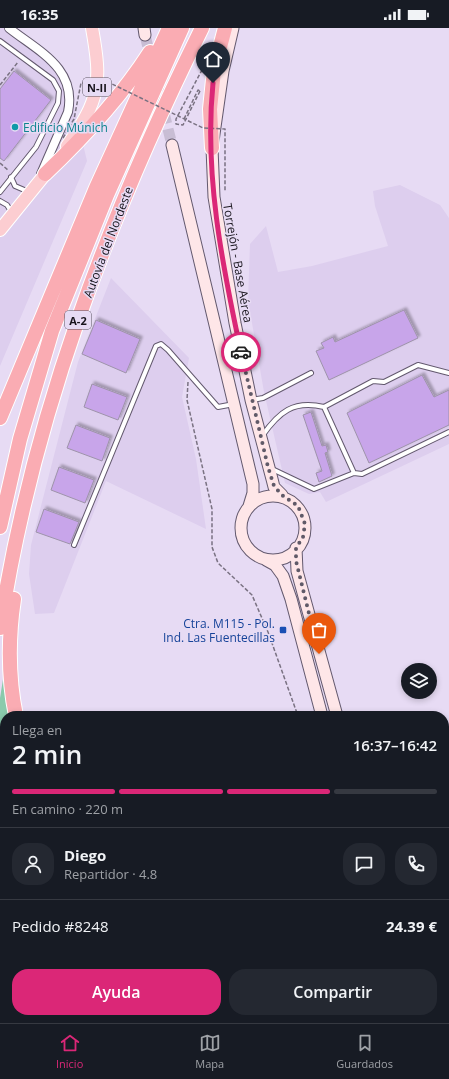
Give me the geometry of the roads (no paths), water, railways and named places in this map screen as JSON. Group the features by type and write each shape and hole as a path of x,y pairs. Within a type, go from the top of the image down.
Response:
{"highway":[{"path":"45,174 73,148 137,72 164,28"},
{"path":"0,418 96,188 169,28"},
{"name":"Autovía del Nordeste","path":"0,527 20,439 52,332 108,195 182,28"},
{"name":"Autovía del Nordeste","path":"0,628 13,553 38,444 71,337 120,209 202,28"},
{"path":"212,148 210,109 214,70 225,28"},
{"path":"15,711 10,690 9,659 12,616 38,444"}],"main road":[{"name":"N-II","path":"0,230 34,189 85,120 96,95 98,78 92,28"},
{"name":"Torrejón - Base Aérea","path":"233,28 222,71 212,148 218,226 235,323 251,400 274,486 282,495"},
{"path":"172,146 253,484 253,493 241,523 242,540 252,554 275,566 283,576 291,598 321,711"},
{"path":"249,506 258,499 267,495 282,495 298,506 305,524 303,537 296,548 283,559 266,560"},
{"path":"296,548 297,571 336,711"}],"street":[{"path":"8,28 60,69 65,77 69,94 68,112 34,189"}],"lane":[{"path":"0,41 53,80 57,85 59,97 36,147 0,192"},
{"path":"13,176 15,186 24,191 34,189"},
{"path":"0,200 7,205 12,215"},
{"path":"74,544 156,346 161,344 218,407 234,404"},
{"path":"261,438 279,415 294,408 310,404 324,407 373,381 384,382 418,365 449,373"},
{"path":"251,400 263,398 311,373"},
{"path":"324,407 354,473"},
{"path":"268,467 314,489 354,473 362,474 449,432"}],"tunnel":[{"path":"145,35 151,60"},
{"path":"156,81 172,145"}],"place":[{"name":"Edificio Múnich","path":"15,127"},
{"name":"Ctra. M115 - Pol. Ind. Las Fuentecillas","path":"283,630"}]}
